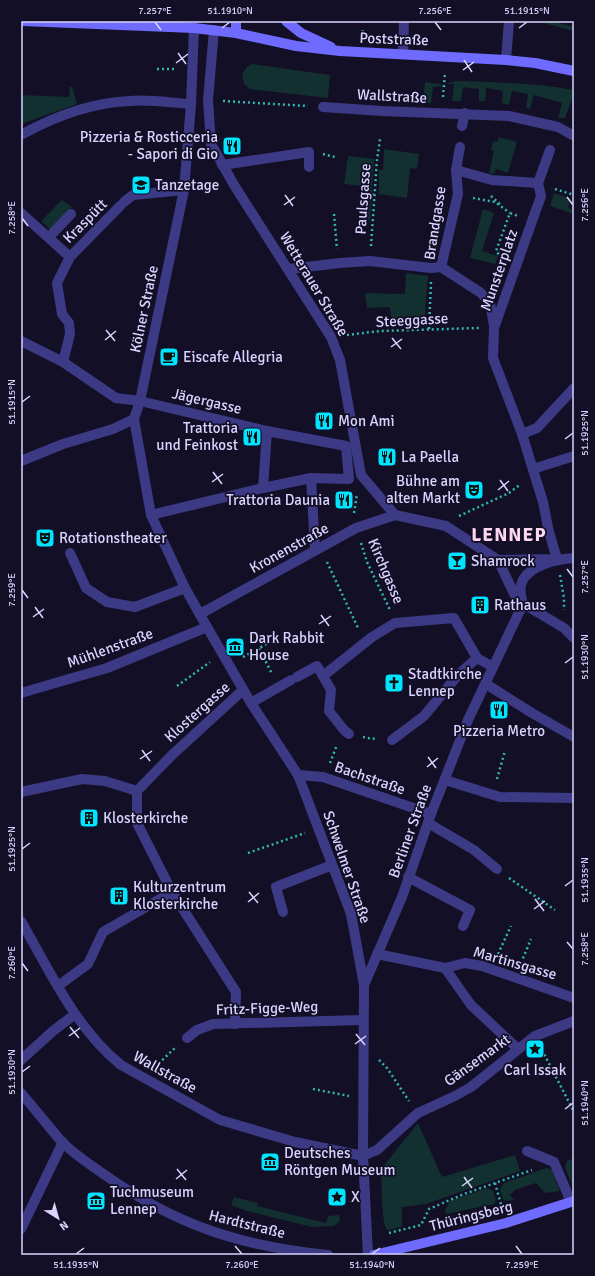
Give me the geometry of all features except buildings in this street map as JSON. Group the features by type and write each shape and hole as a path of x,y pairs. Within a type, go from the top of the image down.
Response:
{"street":[{"name":"Poststraße","path":"23,21 194,28 214,26 236,33 296,46 340,51 506,60 535,63 574,71"},
{"path":"236,21 236,33"},
{"path":"286,21 301,33 340,51"},
{"path":"403,54 404,21"},
{"path":"506,60 509,21"},
{"path":"208,100 214,26"},
{"name":"Kölner Straße","path":"194,28 191,104 184,190 140,401 134,419 150,515 185,588 200,614"},
{"name":"Wetterauer Straße","path":"208,100 211,144 234,185 289,269 331,338 340,360 361,475 395,515"},
{"path":"21,135 45,121 88,106 130,101 191,104"},
{"name":"Wallstraße","path":"323,106 441,114 465,113 509,116 558,127 573,133"},
{"path":"462,126 465,113"},
{"path":"460,147 456,170 492,180 538,184 550,150"},
{"path":"222,165 309,152 309,167"},
{"name":"Brandgasse","path":"456,170 458,194 436,268 481,293 490,303 494,328"},
{"name":"Munsterplatz","path":"538,184 541,196 494,328 493,358 522,434 543,502 548,532 557,559"},
{"name":"Kraspütt","path":"63,362 70,334 69,323 62,314 57,283 70,257 122,204 133,195 184,190"},
{"name":"Kraspütt","path":"21,213 70,257"},
{"name":"Kraspütt","path":"49,237 71,214"},
{"path":"289,269 370,261 436,268"},
{"path":"21,341 63,362 116,398 140,401"},
{"path":"522,434 537,428 574,388"},
{"name":"Jägergasse","path":"140,401 267,431 346,446 348,462"},
{"path":"21,461 64,444 113,429 134,419"},
{"path":"263,488 267,431"},
{"path":"533,469 574,456"},
{"path":"150,515 311,478 349,479 348,462 359,462"},
{"path":"311,478 318,548"},
{"path":"395,515 446,526 498,560 517,600 564,628 574,638"},
{"name":"Kronenstraße","path":"200,614 356,528 395,515"},
{"path":"70,553 86,588 107,602 135,607 185,588"},
{"path":"498,560 574,558"},
{"path":"523,604 520,591 521,583 525,577 542,565 557,559"},
{"name":"Berliner Straße","path":"364,985 402,898 429,818 468,720 523,604"},
{"name":"Schwelmer Straße","path":"200,614 243,690 298,775 351,914 364,985 363,1156 368,1255"},
{"path":"323,676 365,643 395,623 454,618 477,658 493,667"},
{"name":"Mühlenstraße","path":"21,691 107,668 207,627"},
{"path":"392,740 424,716 458,675 477,658"},
{"path":"251,703 317,666 331,690 329,711 347,732"},
{"path":"486,684 574,737"},
{"name":"Klostergasse","path":"137,791 172,754 243,690"},
{"name":"Bachstraße","path":"298,775 323,778 429,818 474,850 497,869"},
{"path":"21,792 82,779 105,781 137,791 137,822 172,892 236,992 236,1024"},
{"path":"445,780 500,797 574,798"},
{"path":"283,912 276,887 332,865"},
{"path":"408,877 470,910 463,926"},
{"path":"58,986 88,964 103,932 172,892"},
{"name":"Wallstraße","path":"21,921 58,986 80,1019 110,1056 121,1065 220,1120 295,1142 363,1156"},
{"name":"Martinsgasse","path":"377,954 445,968 465,963 516,976 574,998"},
{"path":"445,968 472,1005 518,1049"},
{"path":"21,1060 70,1018"},
{"name":"Fritz-Figge-Weg","path":"187,1038 197,1030 213,1024 364,1020"},
{"name":"Gänsemarkt","path":"363,1156 377,1150 398,1133 418,1113 471,1087 535,1036 574,1021"},
{"name":"Hardtstraße","path":"21,1093 63,1142 122,1187 176,1218 199,1228 281,1250 328,1255"},
{"path":"21,1229 63,1142"},
{"path":"527,1151 554,1162 572,1201"},
{"name":"Thüringsberg","path":"374,1255 506,1223 572,1201"}],"path":[{"path":"441,114 447,56"},
{"path":"157,69 175,70"},
{"path":"208,100 323,106"},
{"name":"Paulsgasse","path":"370,261 377,160 380,139"},
{"path":"184,190 216,190 234,185"},
{"path":"362,193 375,195"},
{"path":"482,200 495,202 510,213 516,215"},
{"path":"502,258 496,251 510,213"},
{"path":"334,214 334,228 340,263"},
{"path":"428,329 436,268"},
{"name":"Steeggasse","path":"331,338 380,331 494,328"},
{"path":"446,526 463,513 509,493 518,485"},
{"name":"Kirchgasse","path":"356,528 367,562 395,623"},
{"path":"318,548 365,643"},
{"path":"557,559 564,598 564,628"},
{"path":"228,665 272,641"},
{"path":"259,648 278,687"},
{"path":"177,686 210,662 223,656"},
{"path":"323,778 347,732 360,738 366,736 392,740"},
{"path":"491,794 505,751"},
{"path":"248,853 318,828"},
{"path":"497,869 555,910"},
{"path":"492,970 504,937 511,926"},
{"path":"516,976 532,939"},
{"path":"535,1036 574,1112"},
{"path":"143,1078 187,1038"},
{"path":"379,1060 418,1113"},
{"path":"313,1089 363,1099"},
{"path":"367,1239 421,1225 427,1216 429,1209 464,1194 554,1162"},
{"path":"495,1183 506,1223"}],"green space":[{"path":"536,21 558,21 558,23 574,27 574,31"},
{"path":"252,64 330,75 328,98 250,89 244,84 242,74 247,67"},
{"path":"455,81 529,84 574,90 574,93 565,118 558,118 562,103 534,95 530,109 526,108 528,94 512,91 509,105 502,103 503,91 486,88 485,101 479,101 479,89 463,87 461,101 452,101 454,84 446,84"},
{"path":"425,82 441,84 441,86 433,87 431,103 423,103"},
{"path":"70,87 72,87 77,104 21,124 21,95 69,97"},
{"path":"499,137 517,142 508,173 496,169 494,174 489,173 494,151 491,150 493,141 497,142"},
{"path":"384,149 419,154 417,169 410,168 407,198 379,194 379,170 383,170"},
{"path":"348,156 374,159 370,220 360,218 362,186 344,184"},
{"path":"554,193 570,198 568,208 574,210 574,214 550,206"},
{"path":"62,200 72,207 51,230 41,221"},
{"path":"483,209 494,213 482,251 498,256 495,264 470,258"},
{"path":"406,273 428,276 424,324 392,325 390,307 367,308 365,293 405,294"},
{"path":"418,1123 442,1177 515,1155 520,1171 426,1204 402,1207 402,1227 387,1230 383,1211 381,1169"},
{"path":"574,1158 574,1173 571,1176 574,1178 573,1187 565,1167 567,1161"},
{"path":"546,1168 552,1170 560,1191 545,1193 536,1183 515,1190 510,1195 514,1200 506,1201 503,1199 500,1189 504,1183"},
{"path":"487,1188 493,1191 496,1200 494,1204 446,1214 445,1210 450,1201"},
{"path":"234,1197 258,1203 257,1206 326,1223 328,1216 339,1215 340,1221 334,1226 312,1227 247,1211 231,1205"}],"place":[{"name":"Pizzeria & Rosticceria - Sapori di Gio","path":"232,146"},
{"name":"Tanzetage","path":"141,185"},
{"name":"Eiscafe Allegria","path":"169,357"},
{"name":"Mon Ami","path":"324,421"},
{"name":"Trattoria und Feinkost","path":"252,437"},
{"name":"La Paella","path":"387,457"},
{"name":"Bühne am alten Markt","path":"474,490"},
{"name":"Trattoria Daunia","path":"344,500"},
{"name":"Rotationstheater","path":"45,538"},
{"name":"Shamrock","path":"457,561"},
{"name":"Rathaus","path":"480,605"},
{"name":"Dark Rabbit House","path":"235,647"},
{"name":"Stadtkirche Lennep","path":"394,683"},
{"name":"Pizzeria Metro","path":"499,710"},
{"name":"Klosterkirche","path":"89,818"},
{"name":"Kulturzentrum Klosterkirche","path":"119,896"},
{"name":"Carl Issak","path":"535,1049"},
{"name":"Deutsches Röntgen Museum","path":"270,1162"},
{"name":"X","path":"337,1197"},
{"name":"Tuchmuseum Lennep","path":"96,1201"}],"district":[{"name":"LENNEP","path":"509,535"}]}
